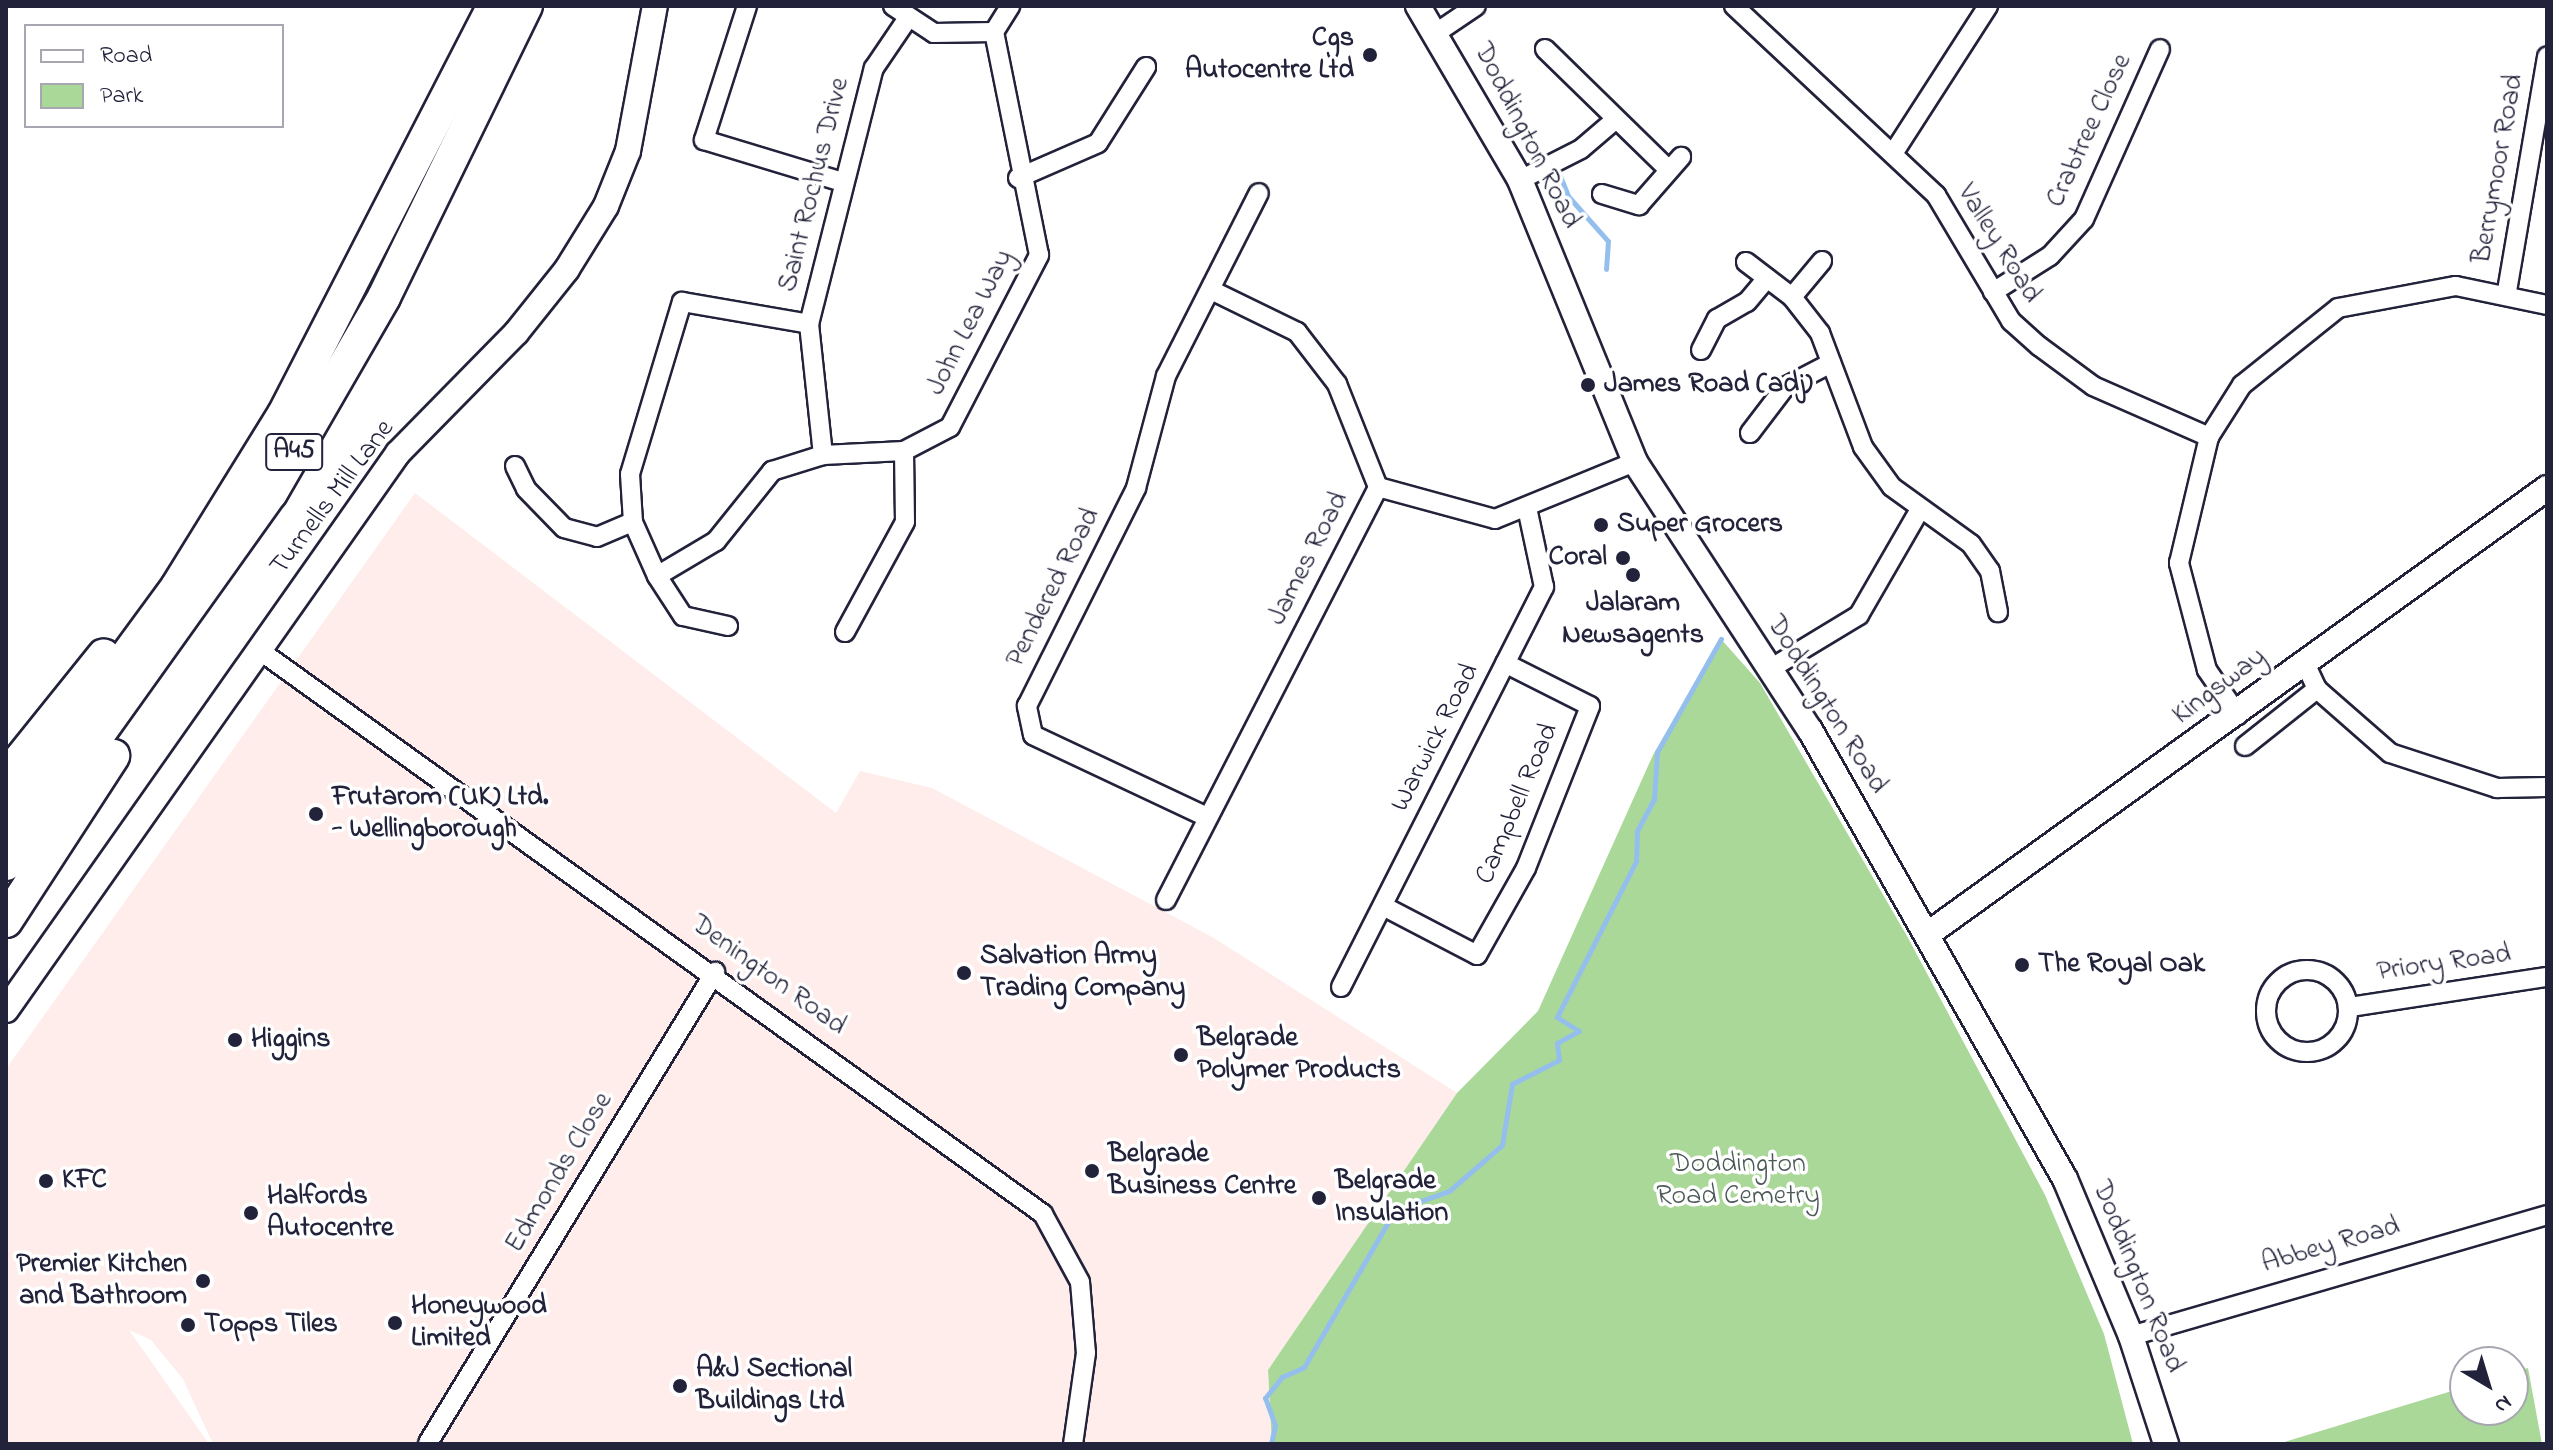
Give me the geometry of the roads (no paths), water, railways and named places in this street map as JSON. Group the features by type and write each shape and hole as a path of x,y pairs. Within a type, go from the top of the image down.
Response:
{"highway":[{"name":"A45","path":"6,820 177,587 284,414 494,6"},
{"name":"A45","path":"6,921 172,665 384,297 526,6"},
{"name":"A45","path":"6,777 284,414"},
{"name":"A45","path":"6,864 271,493"}],"street":[{"name":"Turnells Mill Lane","path":"6,1010 398,453 516,333 606,206 628,151 655,6"},
{"path":"747,6 704,140 842,182"},
{"path":"893,6 906,21 959,38 994,32 1010,6"},
{"name":"Doddington Road","path":"1418,6 1520,180 1635,462 1770,669 1928,934 2065,1179 2131,1336 2166,1444"},
{"path":"1436,33 1476,6"},
{"name":"Valley Road","path":"1734,6 1894,152 1936,195 2011,321 2093,386 2209,437"},
{"path":"1894,152 1988,6"},
{"name":"Saint Rochus Drive","path":"823,455 809,324 842,182 874,68 906,21"},
{"name":"John Lea Way","path":"657,576 716,541 772,471 823,455 904,451 950,427 1039,255 1018,178 1011,95 994,32"},
{"path":"1545,49 1615,120 1674,163 1639,205 1602,194"},
{"name":"Crabtree Close","path":"1993,292 2050,256 2084,219 2160,49"},
{"name":"Berrymoor Road","path":"2507,291 2547,56"},
{"path":"1018,178 1091,149 1146,67"},
{"path":"1520,180 1581,149 1615,120"},
{"name":"Pendered Road","path":"1207,817 1033,735 1027,706 1136,488 1166,376 1259,193"},
{"path":"1792,297 1822,261"},
{"path":"1746,262 1792,297 1831,363 1863,447 1919,511 1971,544 1990,571 1998,612"},
{"path":"1701,350 1717,319 1747,302 1767,278"},
{"path":"2238,715 2207,670 2179,563 2209,437 2242,385 2338,308 2456,286 2507,291 2547,305"},
{"path":"1211,290 1297,332 1337,384 1378,487"},
{"name":"Saint Rochus Drive","path":"633,522 630,474 682,302 809,324"},
{"path":"1750,433 1785,387 1831,363"},
{"path":"845,632 905,522 904,451"},
{"name":"James Road","path":"1166,900 1378,487 1495,519 1635,462"},
{"path":"515,466 526,489 564,528 597,537 633,522 657,576 683,616 728,626"},
{"name":"Kingsway","path":"1928,934 2238,715 2304,661 2547,488"},
{"name":"Warwick Road","path":"1341,987 1544,587 1527,508"},
{"path":"1770,669 1859,615 1919,511"},
{"name":"Denington Road","path":"259,650 715,972 1043,1214 1080,1282 1086,1353 1073,1444"},
{"path":"2304,661 2317,689 2390,753 2442,775 2497,788 2547,787"},
{"name":"Campbell Road","path":"1383,906 1477,955 1526,868 1590,706 1505,663"},
{"path":"2245,746 2317,689"},
{"name":"Priory Road","path":"2317,970 2338,982 2350,1007 2340,1039 2310,1055 2281,1046 2265,1021 2268,994 2291,972 2317,970"},
{"name":"Edmonds Close","path":"428,1443 715,972"},
{"name":"Priory Road","path":"2350,1007 2547,977"},
{"name":"Abbey Road","path":"2131,1336 2547,1215"}],"waterway":[{"path":"1558,171 1568,196 1608,241 1606,269"},
{"path":"1271,1444 1275,1425 1265,1398 1282,1377 1304,1367 1395,1210 1449,1191 1502,1145 1512,1084 1559,1060 1557,1043 1579,1031 1557,1017 1636,861 1637,831 1654,799 1657,752 1721,639"}],"place":[{"name":"Cgs Autocentre Ltd","path":"1370,55"},
{"name":"James Road (adj)","path":"1588,385"},
{"name":"Super Grocers","path":"1601,525"},
{"name":"Coral","path":"1623,558"},
{"name":"Jalaram Newsagents","path":"1633,575"},
{"name":"Frutarom (UK) Ltd. - Wellingborough","path":"316,814"},
{"name":"The Royal Oak","path":"2022,965"},
{"name":"Salvation Army Trading Company","path":"964,973"},
{"name":"Higgins","path":"235,1040"},
{"name":"Belgrade Polymer Products","path":"1181,1055"},
{"name":"Belgrade Business Centre","path":"1092,1171"},
{"name":"KFC","path":"46,1181"},
{"name":"Belgrade Insulation","path":"1319,1198"},
{"name":"Halfords Autocentre","path":"251,1213"},
{"name":"Premier Kitchen and Bathroom","path":"203,1281"},
{"name":"Honeywood Limited","path":"395,1323"},
{"name":"Topps Tiles","path":"188,1325"},
{"name":"A&J Sectional Buildings Ltd","path":"680,1386"}],"park label":[{"name":"Doddington Road Cemetry","path":"1738,1181"}]}
